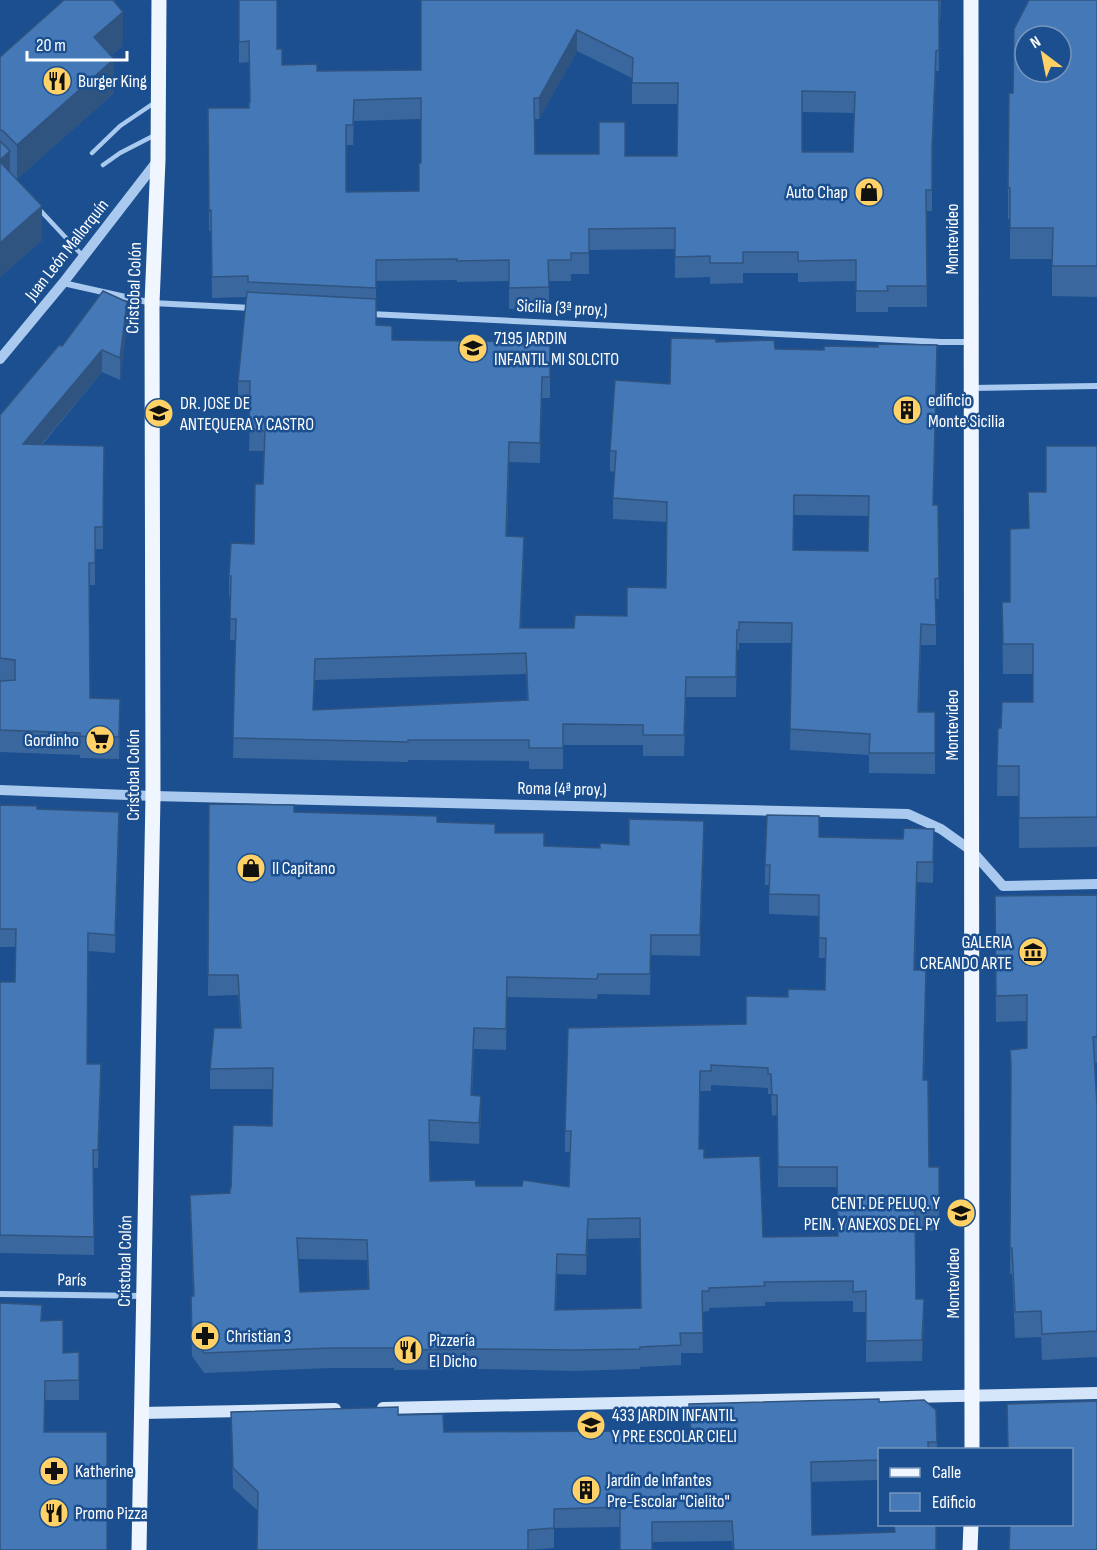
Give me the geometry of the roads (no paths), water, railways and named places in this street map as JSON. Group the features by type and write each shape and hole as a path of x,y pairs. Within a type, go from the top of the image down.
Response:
{"main road":[{"name":"Cristobal Colón","path":"139,1550 153,796 152,303 159,160 159,0"},
{"name":"Montevideo","path":"971,0 972,1448"},
{"path":"366,1408 1097,1393"},
{"path":"141,1413 342,1409"},
{"path":"970,1550 971,1526"}],"street":[{"name":"Juan León Mallorquín","path":"0,359 159,160"},
{"path":"63,283 152,303 259,308"},
{"name":"Sicilia (3ª proy.)","path":"367,314 972,342"},
{"path":"972,388 1097,386"},
{"name":"Roma (4ª proy.)","path":"0,790 153,796 908,814 941,829 972,851 1003,886 1097,884"},
{"name":"París","path":"0,1294 143,1296"}],"lane":[{"path":"92,153 120,126 158,100"},
{"path":"103,165 120,153 159,133"},
{"path":"37,207 83,256"}],"place":[{"name":"Burger King","path":"57,81"},
{"name":"Auto Chap","path":"869,192"},
{"name":"7195 JARDIN INFANTIL MI SOLCITO","path":"473,348"},
{"name":"edificio Monte Sicilia","path":"907,410"},
{"name":"DR. JOSE DE ANTEQUERA Y CASTRO","path":"159,413"},
{"name":"Gordinho","path":"100,740"},
{"name":"Il Capitano","path":"251,868"},
{"name":"GALERIA CREANDO ARTE","path":"1033,952"},
{"name":"CENT. DE PELUQ. Y PEIN. Y ANEXOS DEL PY","path":"961,1213"},
{"name":"Christian 3","path":"205,1336"},
{"name":"Pizzería El Dicho","path":"408,1350"},
{"name":"433 JARDIN INFANTIL Y PRE ESCOLAR CIELI","path":"591,1425"},
{"name":"Katherine","path":"54,1471"},
{"name":"Jardín de Infantes Pre-Escolar \"Cielito\"","path":"586,1490"},
{"name":"Promo Pizza","path":"54,1513"}]}
